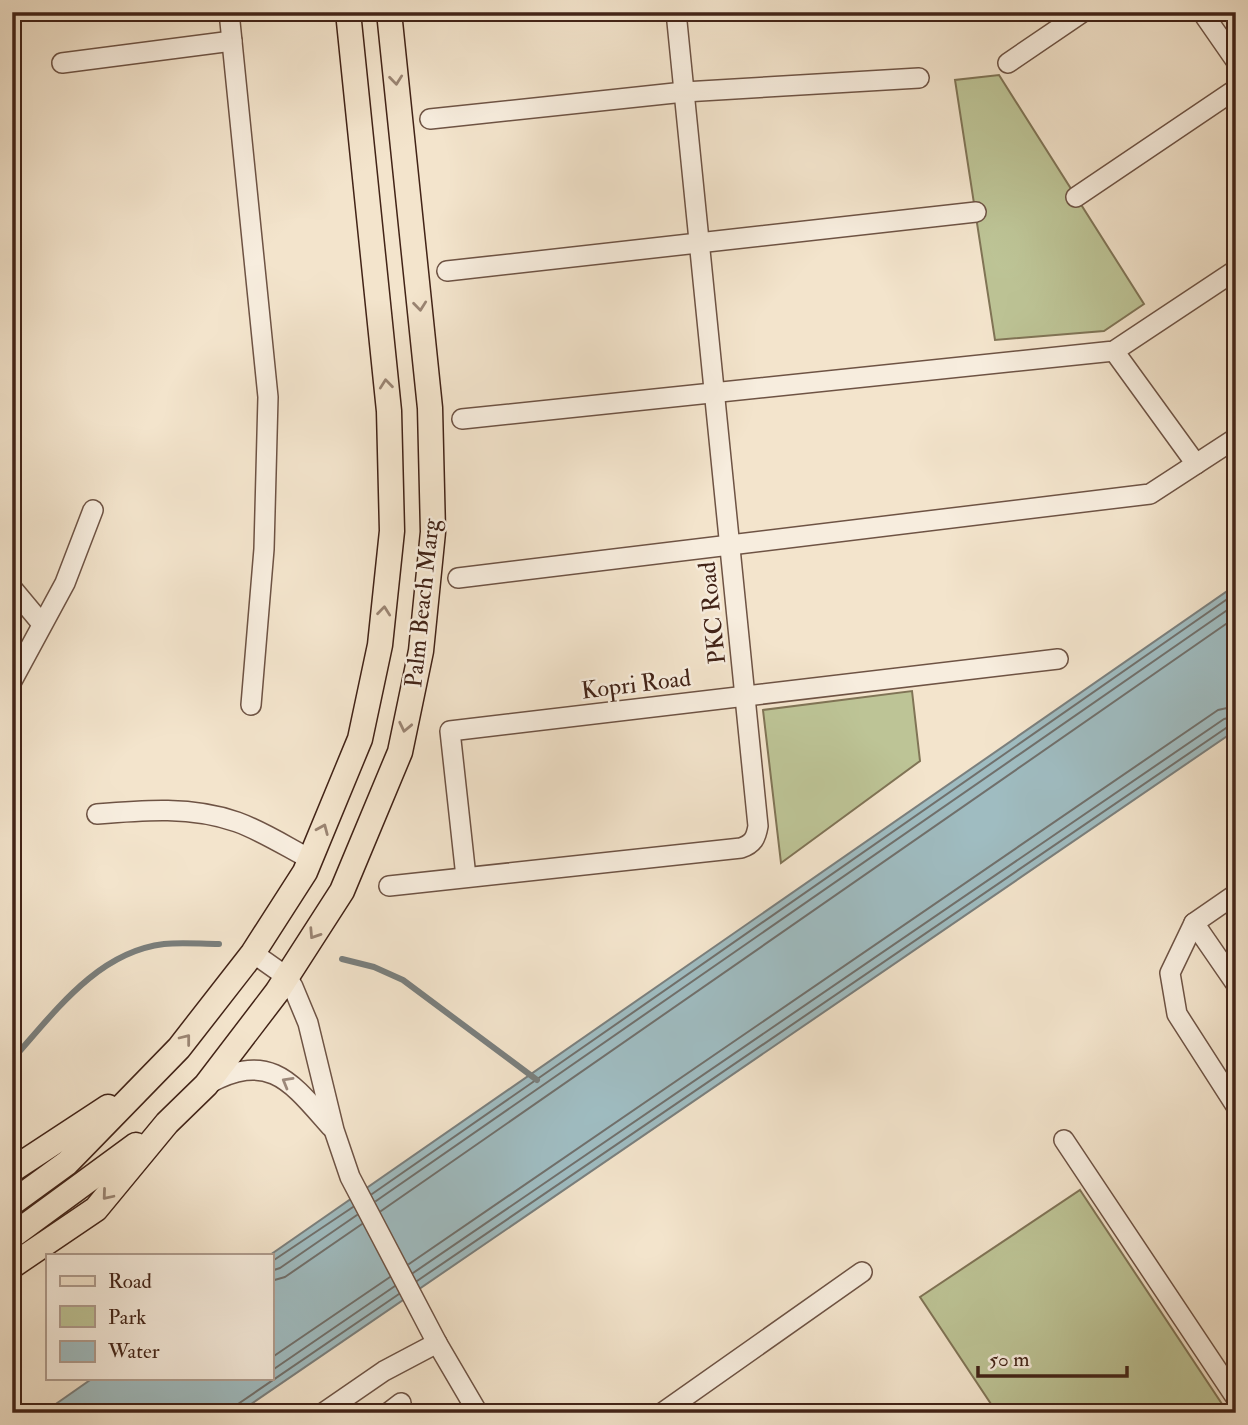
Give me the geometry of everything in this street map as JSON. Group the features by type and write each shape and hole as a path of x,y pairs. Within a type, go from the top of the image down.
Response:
{"main road":[{"name":"Palm Beach Marg","path":"139,1088 179,1048 253,953 305,872 360,739 380,645 392,531 389,411 348,12"},
{"name":"Palm Beach Marg","path":"167,1124 206,1085 287,977 342,891 400,752 421,650 433,532 430,408 389,12"},
{"path":"12,1203 67,1163 139,1088"},
{"path":"12,1170 139,1088"},
{"path":"12,1236 167,1124"},
{"path":"12,1266 96,1209 167,1124"}],"street":[{"path":"229,12 268,397 264,549 251,705"},
{"name":"PKC Road","path":"389,886 741,848 750,845 756,836 758,826 676,12"},
{"path":"1008,63 1083,12"},
{"path":"1202,12 1236,61"},
{"path":"62,63 232,41"},
{"path":"430,118 684,92 919,78"},
{"path":"1076,197 1236,89"},
{"path":"447,271 976,212"},
{"path":"462,419 1114,351 1236,270"},
{"path":"1114,351 1196,464"},
{"path":"458,578 1150,494 1236,438"},
{"path":"12,681 65,583 93,510"},
{"path":"12,588 43,624"},
{"name":"Kopri Road","path":"466,877 450,730 1058,659"},
{"path":"97,814 169,811 207,813 240,823 310,859"},
{"path":"1236,894 1194,923 1170,973 1177,1014 1236,1106"},
{"path":"1194,923 1236,984"},
{"path":"253,953 287,977 308,1023 334,1130 350,1177 463,1390 478,1413"},
{"path":"206,1085 224,1075 240,1071 256,1069 271,1073 298,1088 334,1130"},
{"path":"1064,1140 1236,1398"},
{"path":"662,1413 862,1272"},
{"path":"323,1413 434,1336"}],"green space":[{"path":"999,75 1144,304 1104,331 995,340 955,80"},
{"path":"912,691 920,761 781,863 763,710"},
{"path":"1080,1190 1228,1413 997,1413 920,1297"}],"water":[{"path":"1236,585 1236,730 238,1413 43,1413 90,1380 273,1380 271,1254"}],"waterway":[{"path":"12,1060 79,987 118,959 140,949 164,944 219,944"},
{"path":"342,959 374,967 403,980 537,1080"}]}
